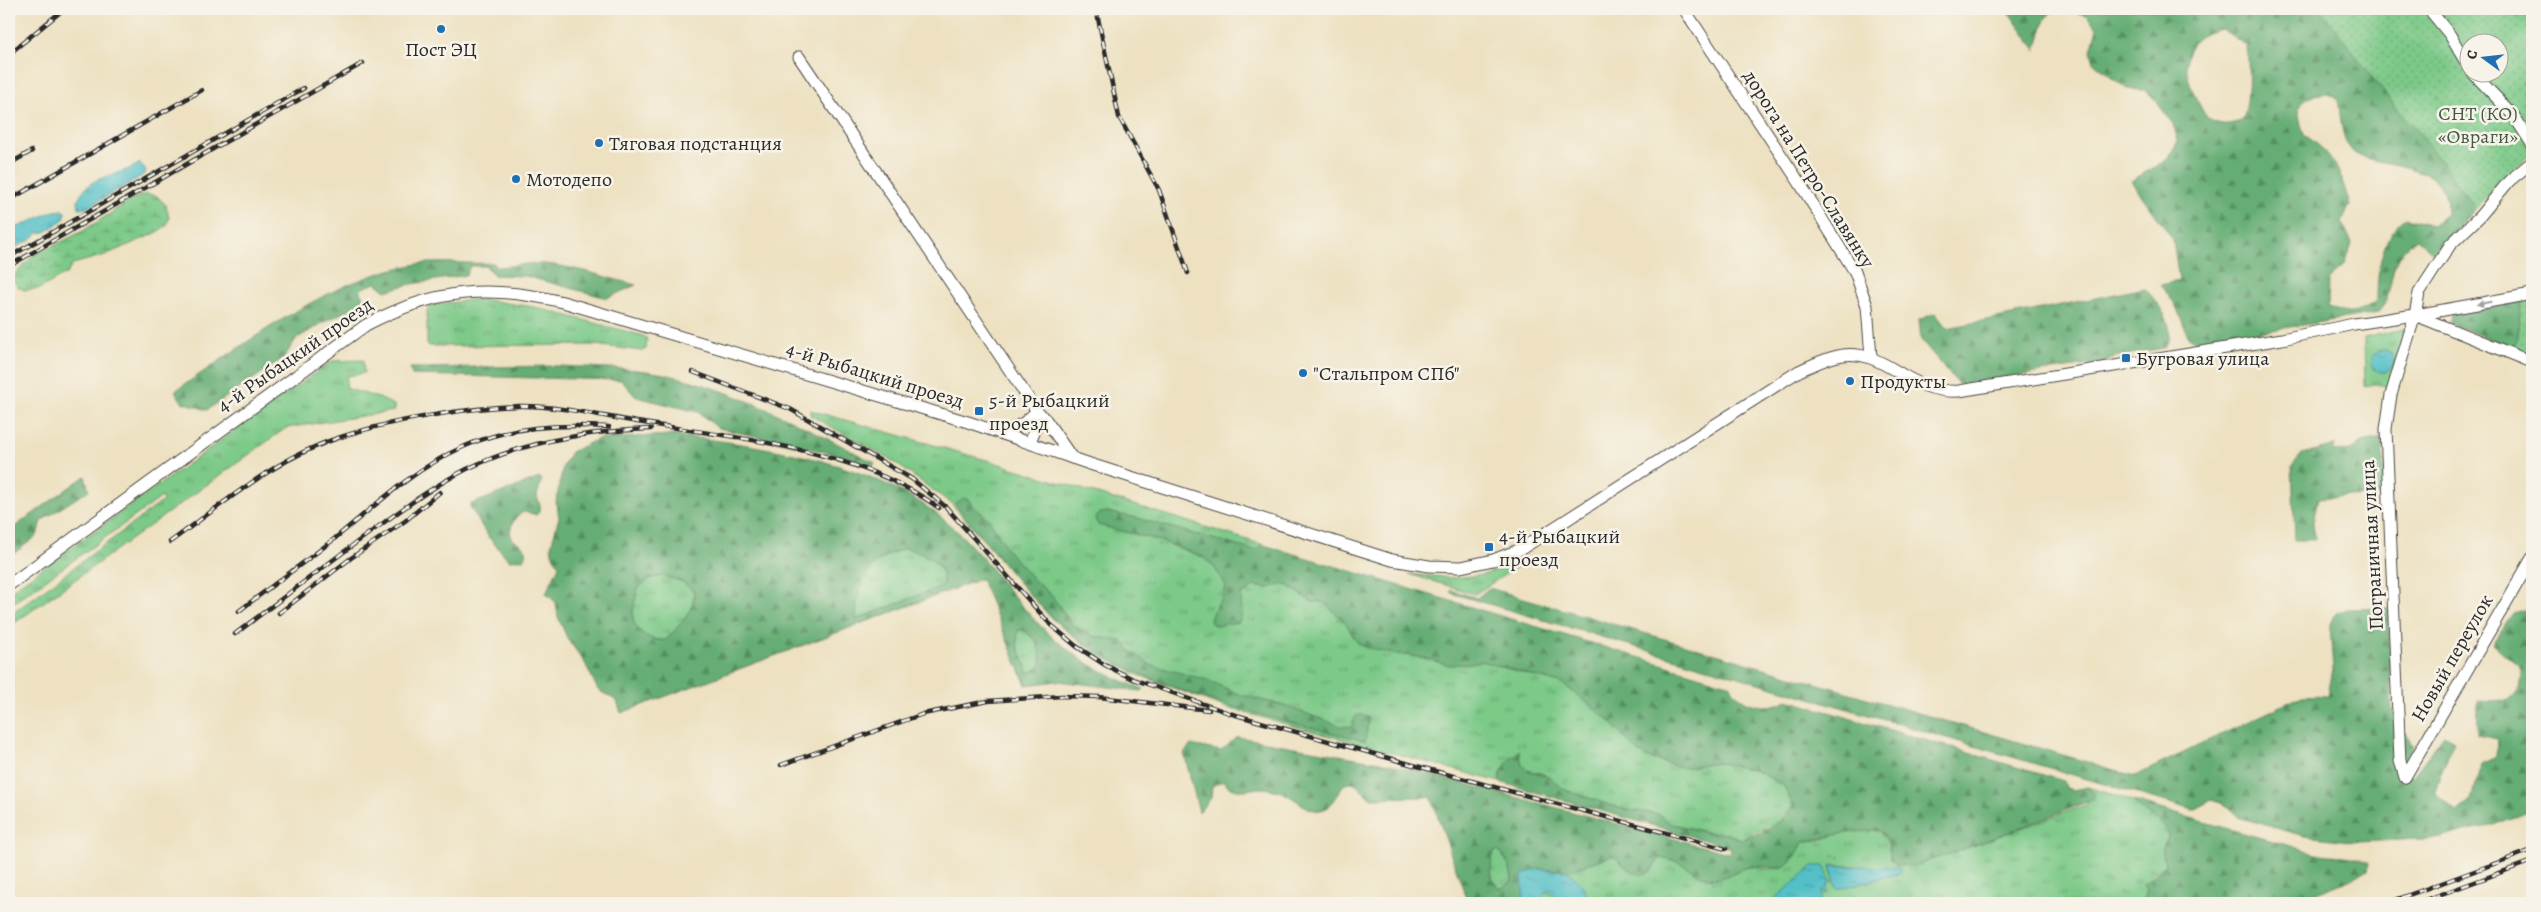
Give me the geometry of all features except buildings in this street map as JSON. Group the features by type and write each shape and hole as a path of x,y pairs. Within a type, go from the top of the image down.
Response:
{"street":[{"name":"дорога на Петро-Славянку","path":"1684,9 1799,182 1855,272 1867,306 1871,357"},
{"path":"2429,9 2450,35 2458,49"},
{"path":"799,56 1036,411 1046,420 1072,458"},
{"path":"2482,82 2514,116 2532,144"},
{"name":"Пограничная улица","path":"2405,777 2400,761 2386,430 2391,395 2415,315 2419,292 2450,245 2480,216 2509,181 2532,162"},
{"name":"4-й Рыбацкий проезд","path":"9,585 366,325 416,302 464,292 510,292 564,302 1030,442 1072,458 1392,560 1429,566 1461,567 1510,555 1537,540 1799,371 1825,359 1842,355 1857,354 1871,357"},
{"path":"1871,357 1908,380 1934,390 1959,391 2282,339 2354,324 2532,294"},
{"path":"2415,315 2532,362"},
{"path":"1003,434 1025,422 1036,411"},
{"path":"1030,442 1036,427 1036,411"},
{"name":"Новый переулок","path":"2405,777 2532,558"}],"green space":[{"path":"2006,9 2055,9 2045,19 2036,50"},
{"path":"2059,9 2320,9 2403,117 2420,133 2475,209 2442,248 2432,252 2417,239 2406,247 2395,265 2388,295 2378,313 2197,342 2189,338 2175,304 2160,285 2179,281 2173,239 2131,181 2168,159 2178,141 2173,124 2152,96 2145,90 2127,89 2094,63 2091,51 2097,28 2086,15","holes":["2222,29 2247,46 2247,102 2243,120 2229,124 2219,124 2206,115 2192,88 2187,65 2187,55 2191,46 2208,33","2328,93 2338,99 2343,133 2352,151 2366,158 2425,174 2439,184 2444,191 2447,204 2446,214 2432,225 2406,218 2398,225 2391,234 2382,255 2377,300 2366,308 2354,312 2341,311 2328,306 2329,281 2334,273 2345,264 2352,244 2342,221 2350,205 2335,165 2323,149 2304,135 2299,117 2299,110 2304,100"]},
{"name":"СНТ (КО) «Овраги»","path":"2320,9 2532,9 2532,153 2506,175 2475,209 2420,133 2403,117"},
{"path":"146,194 157,196 166,205 169,218 167,225 156,233 105,255 73,264 67,273 39,289 24,290 18,287 13,280 17,272 33,256 83,231 134,198"},
{"path":"494,263 496,267 539,264 567,267 636,285 607,298 525,276 494,275 486,266 470,266 466,275 407,285 386,291 376,283 360,289 364,302 324,322 296,339 284,358 207,410 182,402 175,391 290,314 352,283 385,271 418,264"},
{"path":"2145,288 2156,301 2168,324 2170,332 2164,348 2114,357 2106,362 1959,385 1921,340 1919,320 1935,313 1947,328"},
{"path":"479,299 534,307 644,336 647,339 646,349 642,351 595,345 430,346 427,344 427,310 432,305"},
{"path":"2532,299 2532,356 2515,348 2522,301"},
{"path":"2522,301 2517,333 2532,356 2450,323 2451,315"},
{"path":"2407,328 2388,397 2386,386 2375,384 2365,386 2364,338","holes":["2373,357 2394,365 2384,372 2374,369"]},
{"path":"363,360 364,373 347,376 346,388 379,398 394,405 394,411 286,428 9,627 9,616 163,501 162,497 9,606 9,592 332,361"},
{"path":"560,366 648,371 703,385 754,403 875,463 872,467 848,457 718,428 698,412 636,397 621,380 412,375 410,368"},
{"path":"810,410 990,461 1264,545 1255,550 1248,549 1137,518 1107,512 1098,525 1161,541 1203,557 1214,567 1226,585 1225,593 1215,609 1231,623 1239,622 1242,616 1241,594 1248,592 1253,586 1268,588 1282,584 1289,586 1313,603 1317,601 1325,603 1346,624 1353,636 1365,646 1389,653 1421,657 1449,665 1481,661 1563,684 1609,720 1637,751 1648,758 1677,767 1716,762 1757,771 1784,786 1793,806 1779,822 1741,839 1727,834 1705,832 1669,823 1658,814 1622,809 1565,790 1541,773 1527,771 1522,765 1510,760 1502,772 1500,782 1227,708 1133,673 1095,653 1052,619 951,503 891,460 810,415"},
{"path":"671,435 743,444 817,460 887,484 919,502 960,534 1031,616 1056,640 1098,669 1144,689 1141,691 1058,681 1026,685 981,579 621,713 617,701 598,690 585,663 567,638 558,617 556,603 546,593 559,566 552,553 551,546 559,517 556,502 563,466 571,452 598,439","holes":["906,548 927,556 938,566 943,578 942,586 856,620 858,595 873,565 893,552","663,576 683,582 694,591 694,599 689,612 666,640 656,640 646,636 634,624 634,607 638,588 651,578","1018,630 1024,630 1036,640 1042,661 1039,668 1029,673 1017,645"]},
{"path":"2382,438 2385,494 2318,498 2313,522 2315,540 2295,540 2292,466 2302,454 2335,445 2333,452 2351,451 2361,442"},
{"path":"85,476 89,490 41,521 37,536 9,557 9,531"},
{"path":"539,478 542,479 537,496 540,506 539,512 536,515 526,512 521,513 512,525 510,533 512,538 527,553 523,559 509,560 489,538 469,505"},
{"path":"964,498 971,501 972,505 989,519 1009,552 1034,580 1051,595 1073,625 1093,636 1122,641 1132,652 1151,665 1207,680 1241,695 1282,705 1341,726 1351,727 1356,716 1362,714 1369,718 1365,741 1243,710 1201,697 1122,665 1086,644 1054,619 1015,578 955,504"},
{"path":"1107,512 1137,518 1248,549 1255,550 1264,545 1731,685 1738,696 1750,703 1770,706 1788,700 2064,781 2066,788 2073,790 2087,787 2094,793 2092,800 1962,850 1913,866 1896,865 1891,859 1887,838 1880,831 1873,830 1840,834 1803,842 1796,856 1784,867 1750,867 1714,879 1703,876 1667,858 1660,858 1650,871 1640,874 1612,855 1568,871 1539,869 1524,892 1524,903 1468,903 1431,797 1370,798 1353,782 1343,785 1332,803 1318,811 1309,809 1288,795 1276,791 1261,788 1236,790 1223,781 1212,786 1211,798 1199,812 1184,753 1191,745 1221,751 1238,737 1390,764 1728,853 1731,850 1728,847 1500,782 1501,773 1519,750 1522,765 1527,770 1548,776 1565,790 1622,809 1658,814 1669,823 1705,832 1727,834 1741,839 1770,828 1789,813 1793,806 1784,786 1757,771 1716,762 1685,768 1648,758 1637,751 1609,720 1563,684 1481,661 1449,665 1421,657 1389,653 1365,647 1358,643 1346,624 1325,603 1317,601 1313,603 1289,586 1282,584 1268,588 1253,586 1248,592 1241,594 1242,616 1239,622 1216,626 1210,622 1211,617 1223,596 1226,586 1214,567 1203,557 1161,541 1098,525 1095,519 1100,513","holes":["1497,850 1504,856 1508,864 1512,882 1500,889 1496,886 1492,877 1491,866 1494,852"]},
{"path":"906,548 927,556 938,566 943,578 942,586 855,620 858,589 865,574 881,560"},
{"path":"1523,563 1475,594 1409,574 1454,578 1482,575"},
{"path":"663,576 683,582 694,591 694,599 685,618 666,640 656,640 646,636 634,624 634,603 638,588 651,578"},
{"path":"1489,588 2135,776 2302,696 2328,695 2333,669 2330,626 2336,613 2347,609 2388,608 2392,708 2413,746 2407,767 2412,777 2444,735 2454,741 2437,784 2436,794 2457,812 2472,800 2481,764 2496,757 2497,739 2477,735 2478,701 2498,701 2512,698 2516,694 2521,679 2520,667 2493,644 2513,613 2531,608 2532,601 2532,810 2491,826 2467,830 2442,838 2359,842 2304,836 2238,817 2222,803 2212,800 2193,810 1451,593 1451,590 1477,598"},
{"path":"1017,630 1024,630 1039,647 1041,662 1039,668 1028,673 1017,645"},
{"path":"2087,787 2134,801 2167,830 2168,838 2163,851 2166,865 2153,873 2144,898 2137,902 1815,903 1821,896 1822,889 1827,893 1826,887 1775,899 1777,903 1585,903 1588,899 1583,886 1568,871 1612,855 1630,869 1644,872 1651,871 1660,858 1667,858 1703,876 1714,879 1748,867 1775,869 1794,857 1803,842 1867,829 1876,831 1884,836 1889,845 1891,859 1913,866 2086,805 2094,793","holes":["1830,866 1887,868 1898,874 1837,889"]},
{"path":"2134,801 2316,853 2363,859 2369,862 2368,870 2357,877 2289,903 2135,903 2144,898 2146,890 2143,884 2166,865 2163,851 2168,835 2167,830 2160,822 2141,809"},
{"path":"1497,850 1506,860 1512,878 1512,882 1500,889 1496,886 1491,872 1494,852"},
{"path":"1546,891 1553,892 1562,903 1540,903"}],"water":[{"path":"140,163 146,170 145,174 87,208 79,208 78,200 89,185"},
{"path":"63,210 65,218 46,232 38,233 32,239 9,251 9,231 54,211"},
{"path":"2379,350 2387,350 2394,357 2394,365 2387,372 2379,372 2372,365 2372,357"},
{"path":"1813,866 1824,866 1831,882 1826,887 1828,894 1822,890 1821,900 1815,903 1777,903 1775,899"},
{"path":"1830,866 1890,867 1899,868 1901,871 1894,875 1837,889"},
{"path":"1539,869 1568,871 1583,886 1588,900 1585,903 1562,903 1553,893 1546,891 1540,903 1524,903 1522,874"}],"railway":[{"path":"9,54 64,9"},
{"path":"1096,9 1119,117 1159,190 1188,273"},
{"path":"9,266 363,63"},
{"path":"9,257 304,88"},
{"path":"9,200 202,90"},
{"path":"9,164 32,151"},
{"path":"693,372 790,409 912,479 946,507 1050,624 1076,646 1105,665 1133,679 1229,713 1431,770 1726,849"},
{"path":"170,542 251,483 317,446 361,431 405,420 453,412 519,406 578,411 794,448 871,472 907,488 939,508"},
{"path":"239,611 333,540 411,477 463,447 499,435 535,428 553,426 609,427"},
{"path":"235,634 404,508 467,469 533,445 580,435 651,429"},
{"path":"279,613 351,558 405,521 440,492"},
{"path":"781,765 923,714 988,701 1062,696 1099,697 1209,710"},
{"path":"2387,903 2532,850"},
{"path":"2417,903 2532,861"}],"place":[{"name":"Пост ЭЦ","path":"441,29"},
{"name":"Тяговая подстанция","path":"599,143"},
{"name":"Мотодепо","path":"516,179"},
{"name":"Бугровая улица","path":"2126,358"},
{"name":"\"Стальпром СПб\"","path":"1303,373"},
{"name":"Продукты","path":"1850,381"},
{"name":"5-й Рыбацкий проезд","path":"979,411"},
{"name":"4-й Рыбацкий проезд","path":"1489,547"}]}
